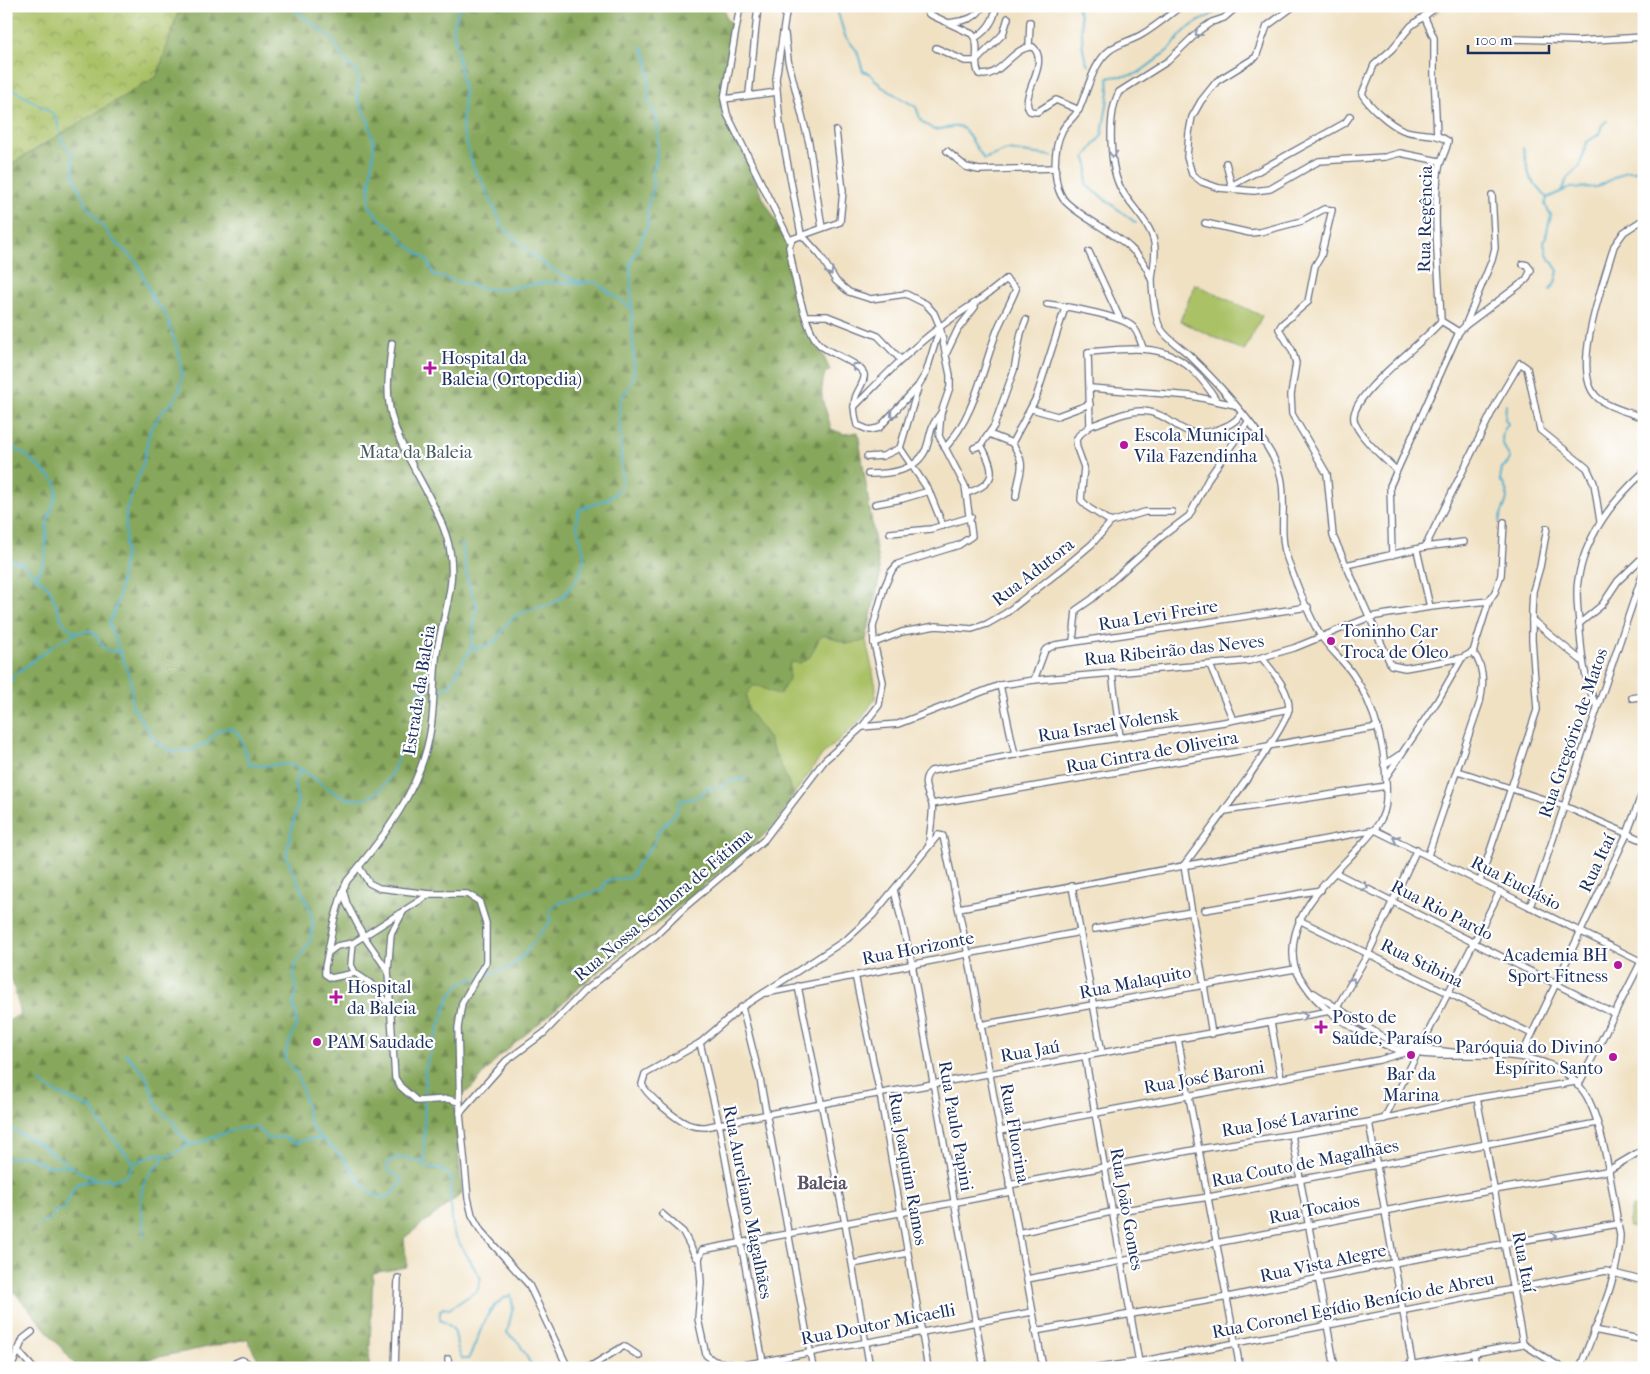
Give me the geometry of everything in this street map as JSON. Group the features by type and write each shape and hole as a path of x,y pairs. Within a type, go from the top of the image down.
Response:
{"street":[{"path":"787,6 776,79 780,124 800,234"},
{"path":"922,6 929,14 975,38 977,44 976,68 979,74 988,75 1029,47"},
{"path":"948,23 971,19 977,15 983,6"},
{"path":"975,38 988,26 996,6"},
{"path":"1181,6 1140,35 1109,51 1096,68 1079,110 1062,129 1056,168 1060,191 1066,202 1134,250 1149,270 1158,325 1162,331 1188,354 1242,414 1277,465 1281,476 1286,554 1321,637 1360,686 1370,702 1378,727 1386,778 1386,808 1375,830 1321,890 1299,920 1293,942 1295,969 1312,992 1333,1010 1409,1050 1521,1057 1546,1063 1567,1074 1587,1098 1597,1123 1618,1224 1620,1248 1614,1273 1580,1368"},
{"path":"1152,281 1156,260 1150,231 1115,178 1112,113 1115,99 1119,92 1168,61 1200,30 1212,22 1224,18 1238,6"},
{"path":"1294,6 1267,26 1256,56 1217,81 1201,101 1192,117 1187,157 1192,174 1202,182 1254,191 1270,188 1319,161 1385,157 1400,152 1439,161"},
{"path":"1424,16 1434,38 1434,75 1438,135 1403,130 1373,109 1362,94 1374,65 1392,49 1411,26 1424,16 1438,6"},
{"path":"749,94 758,7 740,7 724,99 727,114 782,229 790,241 790,256 806,316 820,344 858,367 864,373 854,407 858,425 874,430 883,424 918,386 926,373 940,327"},
{"path":"936,48 965,62 976,61 1003,34 1008,18"},
{"path":"785,21 788,60 809,143 822,228"},
{"path":"1029,47 1030,22"},
{"path":"1511,41 1515,39 1628,40 1644,37"},
{"path":"1029,47 1037,51 1038,61 1027,101 1027,108 1030,111 1037,112 1056,100 1079,110"},
{"path":"724,99 749,94 777,92"},
{"path":"1232,187 1272,162 1337,128 1345,123 1350,116"},
{"path":"790,241 800,234 840,222 843,191 836,131"},
{"name":"Rua Regência","path":"1438,135 1448,141 1439,161 1437,226 1441,321"},
{"path":"947,151 966,167 979,170 1056,168"},
{"path":"1226,163 1226,170 1232,187"},
{"path":"1465,326 1490,266 1495,248 1492,195"},
{"path":"1205,223 1234,230 1260,232 1302,221 1324,209 1332,210 1321,256 1315,266 1308,302 1280,327 1279,332 1292,350 1296,363 1291,395 1292,414 1327,474 1331,530 1393,667 1405,668 1462,658 1473,652 1489,601 1496,592 1501,575 1504,522"},
{"path":"1644,219 1624,232 1614,246 1587,348 1587,369 1593,394 1603,401 1644,418"},
{"name":"Rua Nossa Senhora de Fátima","path":"460,1113 506,1061 544,1033 584,991 656,935 685,907 764,840 825,760 862,728 882,697 883,682 874,644 873,626 884,588 893,568 898,564 959,546 968,540 973,531 962,479 938,436 941,413 950,387 946,354 940,327 934,313 926,304 906,294 871,299 849,292 836,281 820,255 800,234"},
{"path":"1089,252 1120,320"},
{"path":"1392,555 1389,492 1395,470 1459,332 1526,280 1531,270 1527,265 1523,264"},
{"path":"854,407 901,360 940,327 982,300 1006,279 1016,288 998,328 981,382 971,406 956,435 945,448"},
{"path":"946,354 958,329 982,300"},
{"path":"1048,304 1061,305 1065,308 1120,320 1132,326 1138,333 1143,348"},
{"path":"1012,443 1032,409 1065,308"},
{"path":"806,316 827,316 878,336 901,360"},
{"path":"974,448 981,445 994,426 1014,370 1021,332 1026,320"},
{"path":"1395,470 1357,426 1354,414 1356,406 1369,389 1430,334 1441,321 1459,332"},
{"name":"Estrada da Baleia","path":"355,973 336,978 328,977 325,974 334,921 347,881 392,822 416,782 423,765 432,726 437,652 450,597 452,569 446,535 427,490 399,437 392,417 388,383 392,343"},
{"path":"1090,426 1088,352 1143,348 1173,354 1206,384 1217,400"},
{"path":"1425,547 1497,402 1520,363 1527,368 1540,430 1544,436 1565,448 1587,468 1594,483 1600,521"},
{"path":"867,457 883,456 900,448 918,386"},
{"path":"1090,388 1192,396 1217,400 1235,406"},
{"path":"1032,409 1058,416 1090,404"},
{"path":"1172,512 1145,512 1112,522 1089,508 1081,500 1084,467 1076,440 1079,434 1090,426 1132,412 1143,411 1155,414 1196,435 1227,426 1236,421 1242,414"},
{"path":"868,474 900,472 912,464 922,455 926,448 929,431 941,413"},
{"path":"1073,642 1076,610 1092,599 1161,537 1189,516 1210,476 1248,422"},
{"path":"989,434 1012,443 1020,456 1023,464 1016,497"},
{"path":"966,493 985,486 991,478 992,469 981,445"},
{"path":"900,448 929,491 943,526"},
{"path":"1597,707 1586,679 1582,661 1578,579 1586,552 1600,521 1644,472"},
{"path":"875,504 929,491"},
{"path":"890,533 943,526 971,517"},
{"name":"Rua Adutora","path":"874,644 902,632 936,626 972,628 987,624 1006,613 1066,566 1092,544 1112,522"},
{"path":"1480,881 1537,710 1532,620 1533,591 1540,568 1547,528"},
{"path":"1346,565 1425,547 1464,542"},
{"path":"1417,550 1430,606"},
{"path":"1579,624 1602,605 1618,581 1644,556"},
{"path":"1636,565 1644,569"},
{"name":"Rua Gregório de Matos","path":"1530,906 1644,569"},
{"name":"Rua Ribeirão das Neves","path":"862,728 898,724 1000,685 1112,672 1210,665 1262,658 1370,617 1430,606 1489,601"},
{"name":"Rua Levi Freire","path":"1034,680 1045,650 1055,645 1308,607"},
{"path":"1532,620 1582,661"},
{"path":"1428,855 1458,771 1483,689 1480,666 1473,652"},
{"path":"1212,1034 1184,865 1225,811 1286,719 1289,709 1288,699 1280,681 1262,658"},
{"path":"1386,778 1400,754 1438,700 1462,658"},
{"path":"1210,665 1233,720"},
{"path":"1112,672 1120,737"},
{"path":"1000,685 1015,755"},
{"path":"1632,698 1644,696"},
{"name":"Rua Israel Volensk","path":"932,804 927,796 925,781 926,775 931,771 1289,709"},
{"name":"Rua Cintra de Oliveira","path":"932,804 1378,727"},
{"path":"1384,765 1400,754"},
{"path":"1458,771 1564,806 1644,842"},
{"path":"1225,811 1386,786"},
{"name":"Rua Itaí","path":"1521,1057 1628,834 1644,788"},
{"path":"700,1044 742,1007 846,939 873,915 929,846 932,804"},
{"path":"959,908 1375,830"},
{"name":"Rua Euclásio","path":"1375,830 1417,849 1642,963"},
{"name":"Rua Fluorina","path":"929,846 938,835 944,838 968,954 1043,1368"},
{"path":"1333,1010 1368,954 1417,849"},
{"path":"358,867 369,883 379,888 430,894 468,894 478,900 486,923 486,962 482,972 462,1003 458,1019 459,1102 472,1215 481,1232 529,1285 568,1368"},
{"name":"Rua Rio Pardo","path":"1336,873 1615,1014"},
{"path":"1072,886 1102,1053"},
{"path":"344,890 347,904 363,935 388,972"},
{"name":"Rua Paulo Papini","path":"894,890 912,964 984,1368"},
{"path":"1204,910 1321,890"},
{"path":"1384,1119 1420,1052 1500,891"},
{"path":"329,952 338,946 353,943 430,894"},
{"path":"404,911 391,934 388,972 396,1078 401,1087 422,1101 448,1099 459,1102"},
{"path":"1095,929 1191,912"},
{"name":"Rua Stibina","path":"1299,920 1532,1034"},
{"name":"Rua Horizonte","path":"761,994 1080,932"},
{"path":"353,943 351,965 355,973 361,975 370,983 390,1006"},
{"path":"1576,1084 1615,1014 1644,956"},
{"name":"Rua Malaquito","path":"980,1025 1295,969"},
{"name":"Rua Joaquim Ramos","path":"855,975 880,1094 928,1368"},
{"path":"798,986 853,1264 870,1368"},
{"path":"742,1007 753,1046 790,1233 813,1368"},
{"name":"Rua Jaú","path":"700,1044 652,1068 645,1074 642,1084 650,1094 684,1123 698,1127 1212,1034 1333,1010"},
{"path":"1271,1022 1281,1078"},
{"path":"1178,1039 1190,1094 1240,1368"},
{"name":"Rua Aureliano Magalhães","path":"700,1044 719,1124 763,1364"},
{"name":"Rua José Baroni","path":"1000,1131 1094,1111 1379,1060 1409,1050"},
{"name":"Rua João Gomes","path":"1085,1056 1139,1365"},
{"name":"Rua José Lavarine","path":"1009,1185 1199,1149 1368,1122 1477,1098 1576,1084"},
{"name":"Rua Itaí","path":"1477,1098 1523,1344"},
{"path":"1368,1122 1412,1366"},
{"name":"Rua Couto de Magalhães","path":"1018,1233 1111,1212 1209,1197 1300,1178 1597,1123"},
{"path":"1292,1135 1335,1368"},
{"path":"1607,1171 1644,1148"},
{"name":"Rua Tocaios","path":"1027,1279 1494,1190 1607,1171"},
{"path":"740,1366 714,1361 706,1355 698,1319 701,1282 700,1253 705,1249 1010,1192"},
{"path":"662,1214 683,1232 696,1257 700,1260"},
{"name":"Rua Vista Alegre","path":"1035,1331 1130,1313 1228,1298 1393,1263 1618,1224"},
{"path":"853,1264 907,1253"},
{"name":"Rua Coronel Egídio Benício de Abreu","path":"1097,1368 1139,1365 1236,1343 1606,1271 1644,1281"},
{"path":"395,1368 398,1278"},
{"name":"Rua Doutor Micaelli","path":"730,1368 763,1364 810,1352 1032,1312"},
{"path":"1594,1330 1644,1340"},
{"path":"11,1368 23,1339 32,1332"},
{"path":"1394,1368 1523,1344 1562,1368"},
{"path":"588,1368 624,1346 639,1356"},
{"path":"17,1350 33,1368"},
{"path":"1474,1354 1476,1368"},
{"path":"448,1359 449,1368"},
{"path":"233,1368 235,1363 242,1360 248,1363 249,1368"},
{"path":"480,1368 492,1366 501,1368"}],"green space":[{"path":"6,6 180,6 157,76 6,167"},
{"name":"Mata da Baleia","path":"180,6 724,6 726,19 733,24 724,108 762,196 787,241 799,303 830,370 825,373 822,396 831,429 844,434 858,432 880,575 866,640 847,645 829,636 810,657 800,664 779,695 748,709 767,736 794,794 777,822 760,839 576,990 499,1057 467,1091 454,1099 462,1194 404,1238 407,1267 373,1273 369,1368 263,1368 247,1339 106,1368 78,1368 6,1282 6,1022 21,1014 6,958 6,167 157,76"},
{"path":"1195,284 1262,316 1244,351 1180,321"},
{"path":"825,635 847,644 866,640 876,687 875,698 861,720 822,755 794,794 767,736 748,709 746,695 753,686 758,686 779,695 789,679 790,662 800,663 810,657 820,637"},
{"path":"1632,1207 1644,1209 1644,1229 1628,1226"}],"waterway":[{"path":"290,6 332,39 345,61 355,70 358,77 357,97 369,122 374,144 369,194 370,207 380,219 399,234 403,242 426,259 434,275 495,290 549,282 583,284"},
{"path":"460,6 453,27 464,93 462,128 475,171 481,179 503,227 544,264 569,278 582,282 595,282 630,307"},
{"path":"836,6 845,36 857,51 863,71 870,74 882,87 916,107 921,121 934,130 959,126 965,130 984,159 1007,150 1052,156"},
{"path":"1076,6 1081,19 1083,51 1088,65"},
{"path":"1136,223 1086,185 1088,164 1085,157 1102,135 1109,92 1108,78 1131,75 1140,71 1172,47 1187,29 1212,15 1222,6"},
{"path":"471,649 483,647 496,641 508,622 519,614 552,604 564,595 578,577 584,559 577,524 580,509 610,497 615,494 622,484 619,406 622,397 631,384 634,373 630,264 648,225 647,209 653,189 652,173 656,162 658,143 657,118 648,100 649,74 647,58 642,47"},
{"path":"6,88 14,90 52,113 57,121 62,141 72,154 74,177 86,205 114,241 137,262 154,301 165,312 178,351 182,373 180,389 173,402 164,409 150,430 143,464 126,510 125,554 118,601 109,624 131,680 132,706 158,744 174,752 192,750 210,741 218,730 232,728 240,736 249,764 254,766 290,764 309,774 343,797 360,800 369,798 377,793 389,778 412,731 420,690 424,690 427,695"},
{"path":"1562,189 1568,177 1580,166 1587,142 1599,134 1602,125 1607,121"},
{"path":"1523,148 1530,178 1547,198"},
{"path":"1550,290 1555,283 1558,271 1547,254 1544,244 1551,215 1545,205 1547,198 1569,188 1597,187 1627,171 1644,171"},
{"path":"1499,522 1507,497 1507,492 1500,480 1502,468 1508,463 1510,458 1502,441 1503,433 1508,424 1505,419 1506,405"},
{"path":"6,443 26,455 56,482 57,493 47,522 45,559 36,579"},
{"path":"437,692 450,685 471,649 477,605 468,583 462,544"},
{"path":"6,560 23,563 48,587 65,625 76,632 92,631 106,650 121,652"},
{"path":"59,642 77,633"},
{"path":"6,692 14,675 55,644"},
{"path":"298,770 299,775 294,784 298,802 286,856 310,909 313,924 310,941 295,965 294,977 297,991 293,1005 297,1020 296,1027 288,1044 285,1059 300,1082 312,1128 342,1157 370,1192 378,1197 386,1197 395,1192 403,1179 389,1171 387,1163 392,1160 401,1157 423,1163"},
{"path":"480,977 512,966 526,952 550,921 550,910 559,903 602,890 606,881 631,877 637,865 654,843 659,831 677,811 680,801 698,797 708,787 720,789 727,782 746,778"},
{"path":"475,978 461,983 449,997 425,1069 424,1163 429,1168 439,1168 452,1177 450,1193 453,1232 481,1279 477,1291 449,1309 443,1308 440,1311 440,1320 452,1328 455,1333 459,1353 463,1359 468,1359 484,1322 494,1306 511,1295 513,1307 507,1333 519,1343 533,1368"},
{"path":"125,1053 146,1077 162,1112 172,1119 178,1131 190,1145"},
{"path":"39,1082 57,1093 93,1109 99,1122 133,1162"},
{"path":"6,1126 37,1142 74,1169 94,1178 105,1180 108,1177 112,1181 127,1175 134,1163 157,1154 169,1156 185,1146 240,1128 258,1128 268,1139 283,1137 296,1143 307,1139 321,1139"},
{"path":"6,1159 26,1155 49,1167 55,1165 69,1167"},
{"path":"144,1236 141,1204 142,1187 152,1171 162,1162 162,1155"},
{"path":"37,1226 51,1218 55,1211 64,1209 76,1184 94,1180"}],"place":[{"name":"Hospital da Baleia (Ortopedia)","path":"430,368"},
{"name":"Escola Municipal Vila Fazendinha","path":"1124,445"},
{"name":"Toninho Car Troca de Óleo","path":"1331,641"},
{"name":"Academia BH Sport Fitness","path":"1618,965"},
{"name":"Hospital da Baleia","path":"336,997"},
{"name":"Posto de Saúde, Paraíso","path":"1321,1027"},
{"name":"PAM Saudade","path":"317,1042"},
{"name":"Bar da Marina","path":"1411,1055"},
{"name":"Paróquia do Divino Espírito Santo","path":"1613,1057"}],"district":[{"name":"Baleia","path":"822,1182"}]}
